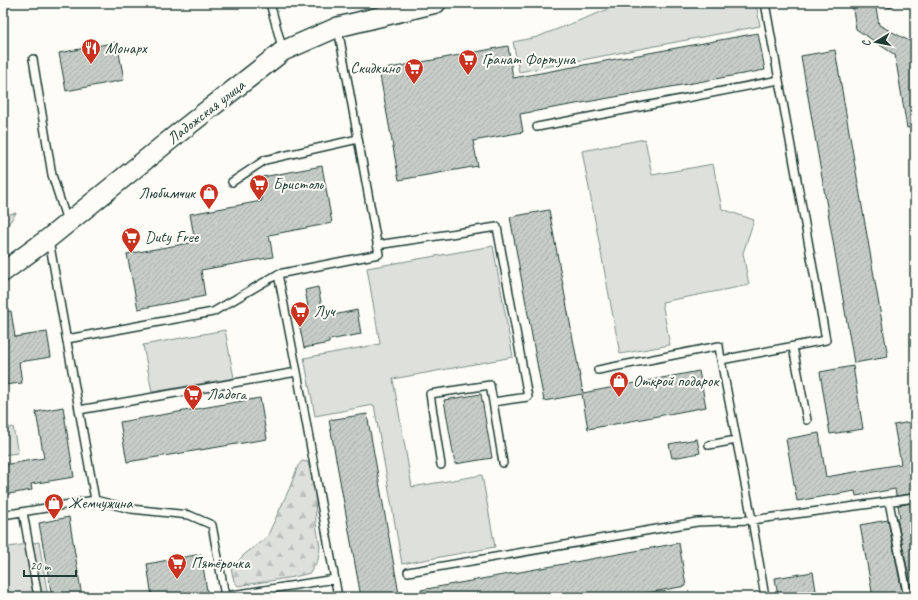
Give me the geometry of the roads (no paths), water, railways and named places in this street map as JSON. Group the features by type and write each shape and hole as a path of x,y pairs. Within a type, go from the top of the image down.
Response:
{"street":[{"name":"Ладожская улица","path":"3,272 49,238 283,51 338,27 436,3"}],"lane":[{"path":"270,3 283,51"},
{"path":"721,360 826,340 765,3"},
{"path":"67,339 213,312 278,274 379,254 338,27"},
{"path":"33,59 52,175 68,223"},
{"path":"537,127 779,80"},
{"path":"232,182 265,160 358,139"},
{"path":"377,245 497,227 528,397 493,402"},
{"path":"49,238 95,500"},
{"path":"278,274 337,591"},
{"path":"598,370 719,346 765,597"},
{"path":"793,347 807,420"},
{"path":"79,410 297,372"},
{"path":"440,465 430,394 490,385 503,462"},
{"path":"709,445 736,440"},
{"path":"408,572 697,522 752,520 915,498"},
{"path":"3,516 95,500 131,509 189,515 212,525 225,596 335,579"},
{"path":"889,502 908,597"},
{"path":"23,512 38,597"}],"place":[{"name":"Монарх","path":"91,65"},
{"name":"Гранат Фортуна","path":"468,76"},
{"name":"Скидкино","path":"414,85"},
{"name":"Бристоль","path":"259,201"},
{"name":"Любимчик","path":"209,210"},
{"name":"Duty Free","path":"131,254"},
{"name":"Луч","path":"300,328"},
{"name":"Открой подарок","path":"619,398"},
{"name":"Ладога","path":"193,411"},
{"name":"Жемчужина","path":"54,520"},
{"name":"Пятёрочка","path":"177,580"}]}
